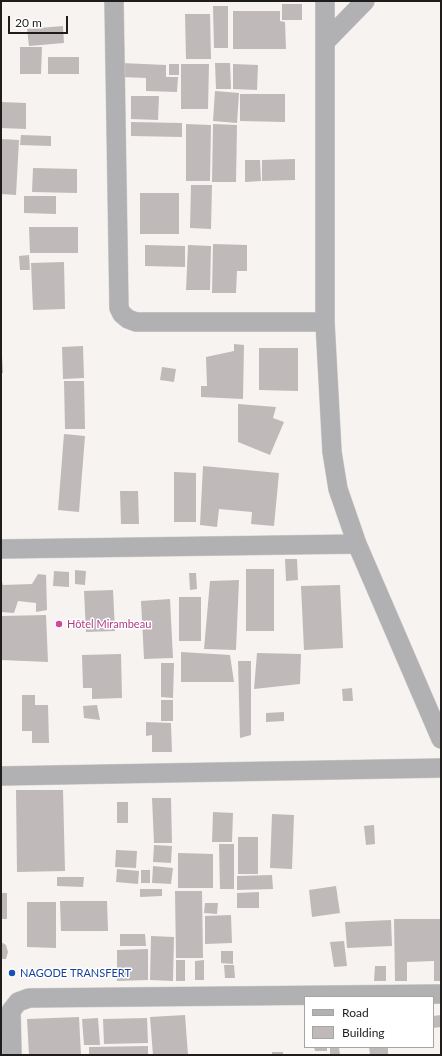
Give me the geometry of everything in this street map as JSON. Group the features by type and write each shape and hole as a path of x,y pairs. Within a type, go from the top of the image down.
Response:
{"street":[{"path":"114,1 119,308 122,314 128,319 136,322 325,322"},
{"path":"325,1 325,322 332,452 338,488 357,544 441,740"},
{"path":"325,42 365,1"},
{"path":"1,549 357,544"},
{"path":"1,776 441,768"},
{"path":"12,1055 12,1011 18,1002 28,998 441,994"}],"building":[{"path":"282,4 302,4 302,20 282,20"},
{"path":"213,6 228,6 228,48 214,48"},
{"path":"233,11 280,11 280,21 285,22 286,49 233,49"},
{"path":"185,14 210,14 211,59 186,59"},
{"path":"63,26 64,43 29,46 27,29"},
{"path":"20,47 42,47 41,74 20,74"},
{"path":"48,57 79,57 79,74 48,74"},
{"path":"121,63 166,65 166,77 178,77 177,92 146,91 146,78 120,77"},
{"path":"215,63 230,63 231,89 216,89"},
{"path":"169,64 179,64 179,75 169,75"},
{"path":"181,64 209,64 208,109 181,109"},
{"path":"233,64 258,65 257,90 233,89"},
{"path":"215,91 239,93 237,123 213,121"},
{"path":"240,94 285,94 285,122 240,121"},
{"path":"131,96 159,96 158,120 131,119"},
{"path":"1,102 26,103 26,129 1,128"},
{"path":"131,122 182,123 182,137 131,136"},
{"path":"186,124 211,125 210,181 186,181"},
{"path":"213,124 237,125 236,182 212,182"},
{"path":"21,135 51,136 51,146 20,145"},
{"path":"1,139 19,140 16,195 1,194"},
{"path":"295,159 295,180 262,181 262,160"},
{"path":"245,160 260,160 261,181 245,182"},
{"path":"33,168 77,169 77,193 32,192"},
{"path":"191,185 212,185 211,229 190,228"},
{"path":"140,193 179,193 179,234 140,234"},
{"path":"24,196 56,196 56,214 24,213"},
{"path":"29,227 78,227 78,253 30,253"},
{"path":"213,244 247,245 247,271 237,271 236,293 212,293"},
{"path":"145,245 185,246 185,267 145,266"},
{"path":"188,245 211,246 210,290 186,290"},
{"path":"29,255 30,270 20,270 19,256"},
{"path":"64,262 65,309 33,310 31,263"},
{"path":"234,344 244,345 243,399 201,397 201,386 207,386 206,357 234,351"},
{"path":"83,346 84,378 63,379 62,347"},
{"path":"259,348 298,348 298,391 259,390"},
{"path":"2,356 3,373 1,373"},
{"path":"162,367 176,369 174,382 160,380"},
{"path":"64,381 84,381 85,429 65,429"},
{"path":"238,404 276,407 273,418 284,422 270,455 238,442"},
{"path":"64,434 85,436 79,512 58,510"},
{"path":"203,466 279,473 274,526 251,524 252,512 219,509 217,527 200,525"},
{"path":"174,472 196,473 196,522 174,522"},
{"path":"120,491 138,491 139,524 121,524"},
{"path":"285,559 297,559 298,580 286,581"},
{"path":"246,569 274,569 274,631 246,631"},
{"path":"75,570 86,571 85,585 75,584"},
{"path":"54,571 69,572 69,587 53,586"},
{"path":"189,573 196,573 197,589 190,590"},
{"path":"38,574 46,575 47,610 36,612 36,603 18,601 14,613 1,612 1,579 3,585 32,584"},
{"path":"239,580 236,650 204,649 210,581"},
{"path":"340,585 343,648 304,650 301,586"},
{"path":"113,590 115,631 86,632 84,591"},
{"path":"179,597 201,597 201,641 179,641"},
{"path":"170,599 173,658 144,659 141,601"},
{"path":"46,615 48,662 1,660 1,616"},
{"path":"181,652 230,655 234,682 181,682"},
{"path":"257,653 301,654 300,684 254,689"},
{"path":"121,654 122,698 92,699 92,688 83,688 82,655"},
{"path":"238,661 251,661 251,735 240,738"},
{"path":"161,663 174,663 173,698 161,697"},
{"path":"352,688 353,701 343,701 342,689"},
{"path":"22,695 35,695 35,705 48,705 49,743 32,743 32,731 22,731"},
{"path":"161,700 173,700 173,721 161,721"},
{"path":"97,705 100,720 84,718 83,706"},
{"path":"284,712 284,721 266,722 266,713"},
{"path":"146,722 171,723 172,752 152,752 152,735 146,736"},
{"path":"16,790 63,790 65,871 17,872"},
{"path":"152,798 171,798 172,843 154,843"},
{"path":"117,802 128,802 128,823 117,823"},
{"path":"213,812 233,813 232,842 212,842"},
{"path":"272,814 294,815 292,869 270,868"},
{"path":"374,825 375,844 366,845 364,826"},
{"path":"238,837 258,837 258,874 238,874"},
{"path":"219,844 234,844 234,889 220,889"},
{"path":"154,845 172,846 171,863 153,862"},
{"path":"116,850 137,851 136,868 115,867"},
{"path":"178,853 213,854 213,888 178,888"},
{"path":"153,866 173,868 171,884 152,883"},
{"path":"117,869 139,871 138,884 116,882"},
{"path":"141,870 150,870 150,883 141,883"},
{"path":"272,875 273,889 237,890 237,876"},
{"path":"57,877 84,877 83,887 57,886"},
{"path":"336,886 340,913 312,917 309,890"},
{"path":"140,889 162,889 162,896 140,897"},
{"path":"175,891 202,891 203,958 176,958"},
{"path":"259,892 259,908 237,908 237,893"},
{"path":"1,893 7,893 7,919 1,919"},
{"path":"60,901 107,901 108,931 61,931"},
{"path":"27,902 56,902 56,948 27,947"},
{"path":"205,903 218,903 217,914 204,913"},
{"path":"231,915 232,943 205,944 205,916"},
{"path":"394,919 441,919 441,981 434,981 434,961 407,962 407,981 395,981"},
{"path":"391,920 392,946 347,948 345,922"},
{"path":"120,934 145,934 146,946 120,946"},
{"path":"151,936 174,937 173,981 150,980"},
{"path":"344,941 347,966 334,967 330,942"},
{"path":"1,942 6,945 8,952 6,959 1,959"},
{"path":"148,949 148,980 117,981 117,950"},
{"path":"221,951 233,951 233,964 221,963"},
{"path":"176,960 185,960 185,981 176,981"},
{"path":"204,960 204,980 195,980 195,961"},
{"path":"224,965 234,965 235,978 225,978"},
{"path":"375,966 386,966 386,981 374,981"},
{"path":"185,1015 188,1055 153,1055 150,1017"},
{"path":"441,1015 441,1027 434,1028 434,1016"},
{"path":"79,1017 81,1055 29,1055 27,1019"},
{"path":"98,1018 100,1045 84,1045 82,1019"},
{"path":"147,1018 148,1043 104,1044 103,1019"},
{"path":"148,1046 148,1055 89,1055 89,1047"},
{"path":"314,1048 327,1048 327,1051 315,1051"},
{"path":"330,1048 339,1048 340,1055 330,1055"},
{"path":"369,1048 388,1048 388,1055 370,1055"},
{"path":"272,1052 283,1052 283,1055 272,1055"}],"place":[{"name":"Hôtel Mirambeau","path":"59,624"},
{"name":"NAGODE TRANSFERT","path":"12,973"}]}
